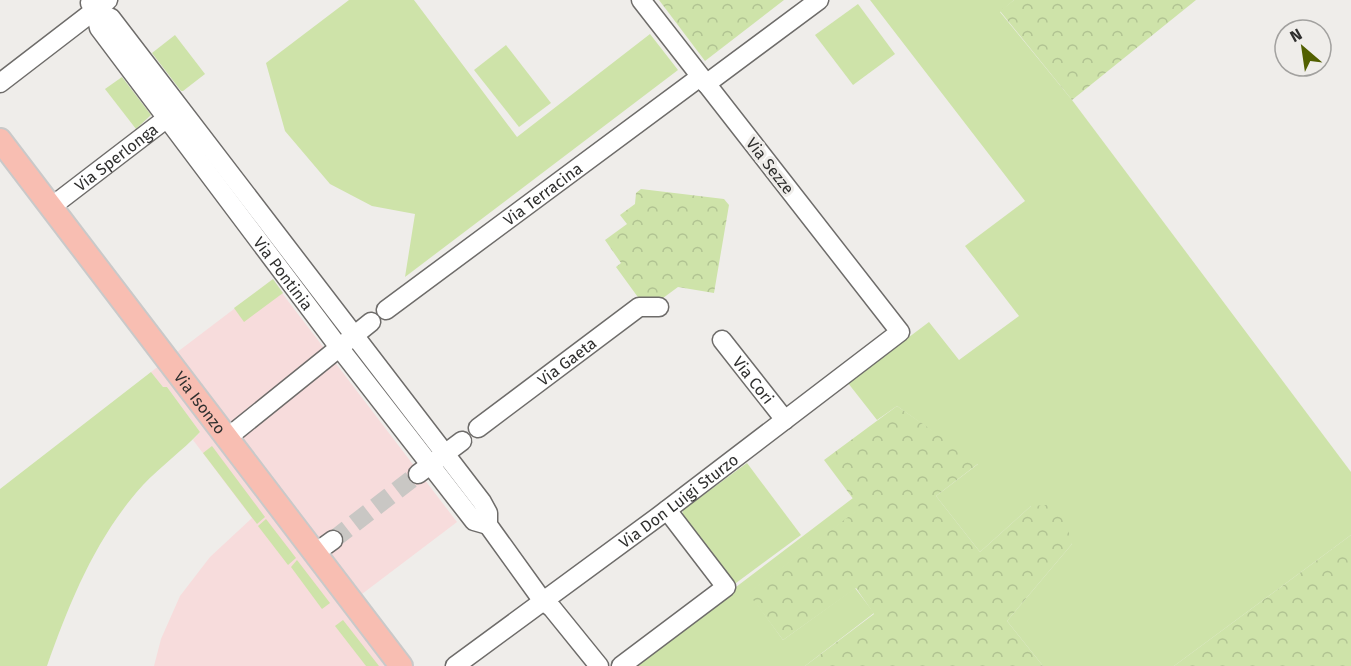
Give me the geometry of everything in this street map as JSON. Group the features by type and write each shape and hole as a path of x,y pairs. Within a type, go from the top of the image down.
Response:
{"main road":[{"name":"Via Isonzo","path":"4,155 51,207 401,666"}],"street":[{"name":"Via Sezze","path":"641,0 900,332"},
{"name":"Via Terracina","path":"386,310 819,0"},
{"path":"0,83 97,3"},
{"name":"Via Pontinia","path":"97,3 181,107 446,453 482,502 488,513 488,525"},
{"name":"Via Pontinia","path":"97,3 99,28 338,346 424,470 474,520 488,525 542,600 552,608 599,666"},
{"name":"Via Sperlonga","path":"51,207 181,107"},
{"name":"Via Gaeta","path":"478,428 639,307 659,307"},
{"path":"227,438 338,346 371,322"},
{"name":"Via Don Luigi Sturzo","path":"455,666 542,600 668,510 900,332"},
{"name":"Via Cori","path":"722,340 785,420"},
{"path":"424,470 462,441"},
{"path":"621,666 726,587 668,510"},
{"path":"315,553 333,540"}],"shaded area":[{"path":"272,280 457,522 358,597 410,666 154,666 161,639 180,596 210,557 252,518 193,440 200,432 167,387 163,387 151,372"}],"green space":[{"path":"349,0 414,0 517,137 650,34 678,70 405,277 415,214 372,206 330,184 285,131 266,63"},
{"path":"659,0 784,0 705,61"},
{"path":"870,0 1014,0 1000,12 1072,100 1351,472 1351,535 1174,666 1043,666 1007,621 1072,544 1031,506 980,552 936,496 978,464 897,406 877,420 848,383 929,322 959,360 1019,316 965,246 1025,201"},
{"path":"1014,0 1196,0 1072,100 1000,11"},
{"path":"858,4 895,54 853,85 815,35"},
{"path":"175,35 205,74 183,91 152,53"},
{"path":"506,45 551,103 519,127 474,70"},
{"path":"122,77 151,115 136,129 105,89"},
{"path":"641,189 724,199 729,205 714,293 678,287 659,301 640,300 616,267 621,263 605,240 627,224 620,215 635,204 636,193"},
{"path":"273,279 283,293 244,322 234,308"},
{"path":"151,372 163,387 167,387 200,432 143,485 111,526 75,594 47,666 0,666 0,489"},
{"path":"897,406 979,463 936,496 980,552 1031,506 1061,504 1072,544 1007,621 1043,666 805,666 874,614 856,588 783,640 748,593 860,508 824,460"},
{"path":"212,446 265,517 257,524 203,453"},
{"path":"747,463 801,535 732,586 682,517 683,510"},
{"path":"853,498 861,508 749,593 783,640 855,588 874,613 805,666 632,666"},
{"path":"266,519 296,558 288,565 258,526"},
{"path":"1351,535 1351,666 1174,666"},
{"path":"297,560 330,603 322,609 291,567"},
{"path":"343,620 379,666 366,666 335,626"}],"tunnel":[{"path":"333,540 418,474"}]}
